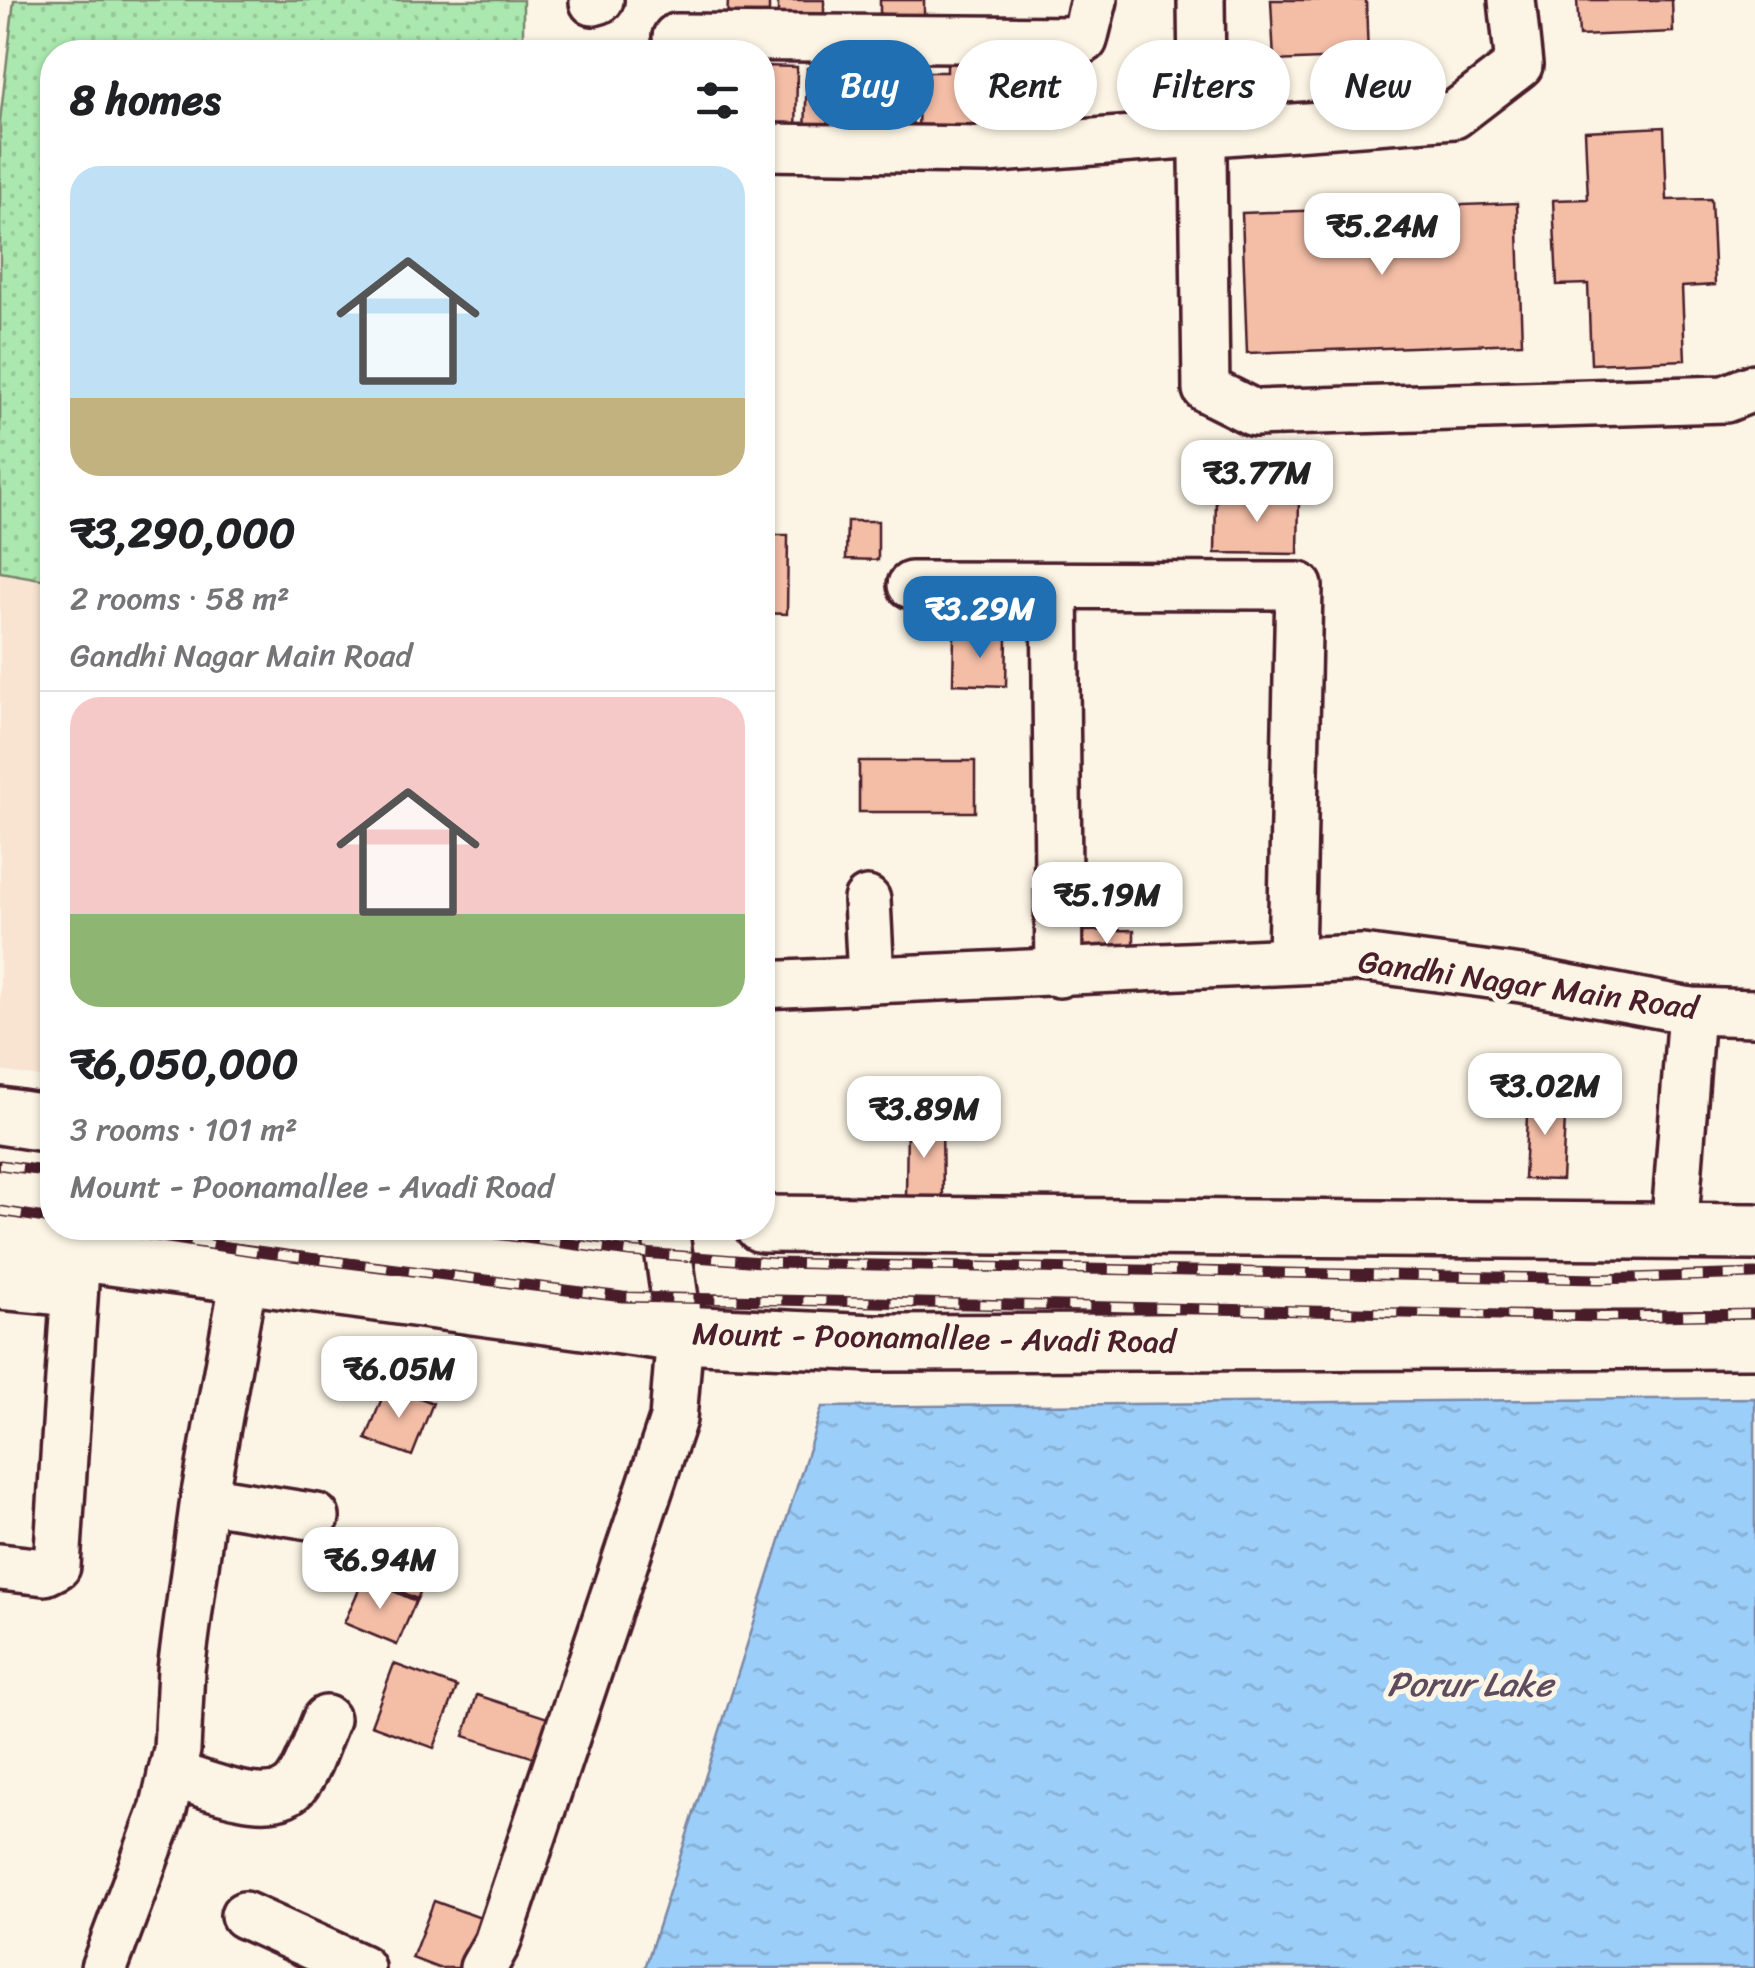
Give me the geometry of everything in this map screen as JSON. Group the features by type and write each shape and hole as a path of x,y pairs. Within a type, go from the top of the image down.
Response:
{"main road":[{"path":"0,1116 40,1122"},
{"path":"775,1224 1755,1232"},
{"name":"Mount - Poonamallee - Avadi Road","path":"0,1242 76,1273 245,1272 680,1334 874,1343 1755,1340"}],"street":[{"path":"676,30 1084,40 1094,0"},
{"path":"1201,0 1206,389 1254,412 1725,399 1755,387"},
{"path":"775,147 986,150 1454,115 1520,66 1512,0"},
{"path":"911,586 1299,586 1290,959"},
{"path":"1055,586 1059,974"},
{"path":"867,900 871,979"},
{"name":"Gandhi Nagar Main Road","path":"775,984 1059,974 1290,959 1380,960 1521,979 1692,1011 1755,1012"},
{"path":"1674,1233 1692,1011"},
{"path":"483,1968 510,1907 674,1419 680,1334 667,1240"},
{"path":"104,1968 163,1810 171,1774 204,1499 245,1272"},
{"path":"0,1286 76,1273 58,1566 46,1572 0,1566"},
{"path":"204,1499 316,1518"},
{"path":"171,1774 265,1798 286,1794 298,1782 326,1718"},
{"path":"244,1915 361,1968"}],"shaded area":[{"path":"0,572 40,579 40,1077 0,1071"}],"green space":[{"path":"14,0 523,0 523,40 40,40 40,579 0,572 0,121"}],"water":[{"name":"Porur Lake","path":"1755,1398 1755,1968 645,1968 822,1407"}],"building":[{"path":"728,0 769,0 769,23 727,23"},
{"path":"778,0 824,0 824,27 778,28"},
{"path":"880,0 924,0 924,24 880,24"},
{"path":"1271,0 1366,0 1367,40 1310,40 1310,59 1290,60 1290,40 1273,40"},
{"path":"1577,0 1672,0 1673,32 1579,36"},
{"path":"947,61 954,61 954,130 975,130 975,141 918,140 918,130 934,130 934,72 947,72"},
{"path":"775,66 797,67 796,145 775,145"},
{"path":"1664,127 1667,200 1711,199 1715,285 1682,287 1685,360 1591,364 1588,284 1557,285 1553,200 1588,199 1585,131"},
{"path":"805,130 850,130 850,139 805,138"},
{"path":"856,130 912,130 912,141 856,140"},
{"path":"1517,203 1522,343 1247,353 1242,213"},
{"path":"1216,496 1299,497 1298,554 1215,553"},
{"path":"847,521 878,521 878,560 846,559"},
{"path":"775,535 788,535 787,614 775,614"},
{"path":"954,636 1007,636 1006,686 953,684"},
{"path":"859,761 975,761 975,812 859,812"},
{"path":"1134,930 1134,963 1080,963 1080,931"},
{"path":"1528,1095 1566,1096 1562,1180 1524,1179"},
{"path":"907,1123 942,1125 943,1196 906,1197"},
{"path":"387,1385 433,1403 412,1456 366,1439"},
{"path":"386,1531 437,1555 417,1599 365,1575"},
{"path":"364,1578 416,1601 397,1645 344,1623"},
{"path":"394,1664 457,1687 434,1748 371,1725"},
{"path":"477,1695 563,1723 551,1763 464,1736"},
{"path":"434,1901 489,1921 471,1968 438,1968 412,1958"}],"railway":[{"path":"0,1165 40,1170"},
{"path":"0,1211 40,1217"},
{"path":"182,1240 623,1297 1604,1317 1755,1314"},
{"path":"540,1240 630,1252 774,1263 1599,1279 1755,1274"}]}
